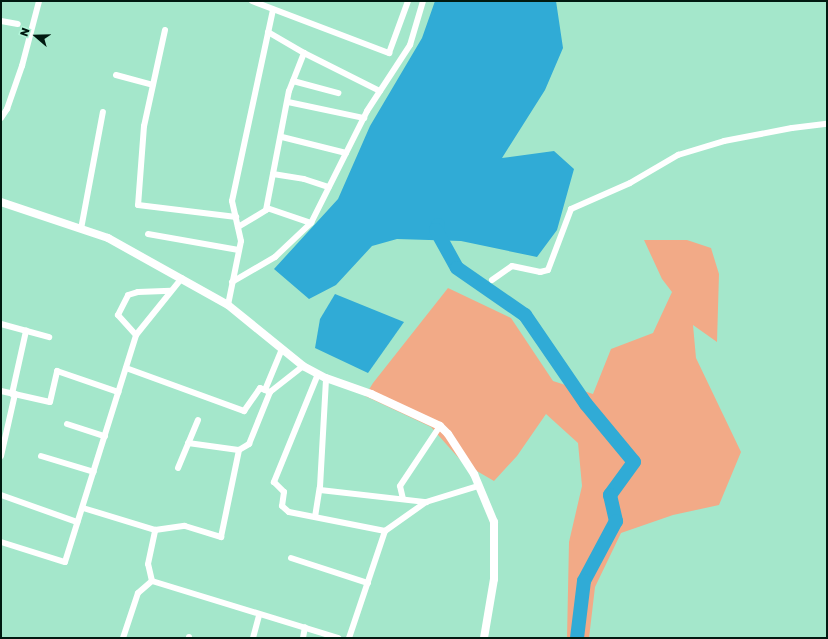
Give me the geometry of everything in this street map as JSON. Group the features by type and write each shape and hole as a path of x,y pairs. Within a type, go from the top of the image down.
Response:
{"street":[{"path":"1,118 7,109 22,66 39,1"},
{"path":"252,1 389,53 408,1"},
{"path":"232,282 275,257 312,223 364,118 410,45 424,1"},
{"path":"228,304 241,241 232,200 272,9"},
{"path":"1,21 18,24"},
{"path":"164,30 144,126 138,205 236,217"},
{"path":"268,32 304,53 380,91"},
{"path":"238,227 267,208 293,81 304,53"},
{"path":"116,75 153,85"},
{"path":"293,81 338,93"},
{"path":"288,102 364,118"},
{"path":"81,229 103,112"},
{"path":"492,280 512,266 540,272 548,270 571,209 630,183 678,155 724,141 792,128 827,124"},
{"path":"282,137 346,152"},
{"path":"273,174 304,179 329,187"},
{"path":"1,202 108,238 228,304 304,366 322,376 371,394 440,426 448,434 474,474 494,522 494,579 484,638"},
{"path":"267,208 312,223"},
{"path":"148,234 239,250"},
{"path":"1,542 65,562 136,335 182,278"},
{"path":"136,335 118,315 128,295 138,292 171,291"},
{"path":"1,324 49,337"},
{"path":"1,456 26,331"},
{"path":"188,443 239,450 249,444 282,349"},
{"path":"267,391 304,366"},
{"path":"126,368 244,411 260,388 267,391"},
{"path":"1,391 50,402 57,371 118,392"},
{"path":"315,517 320,490 322,376"},
{"path":"322,376 274,482 284,492 282,506 289,512 385,531"},
{"path":"178,468 198,420"},
{"path":"67,424 105,436"},
{"path":"403,499 400,486 440,426"},
{"path":"82,508 155,530 185,526 221,537 239,450"},
{"path":"41,456 94,472"},
{"path":"349,638 385,531 426,502 478,486"},
{"path":"320,490 426,502"},
{"path":"1,495 78,522"},
{"path":"152,581 148,564 155,530"},
{"path":"291,558 368,583"},
{"path":"152,581 338,638"},
{"path":"123,638 138,593 152,581"},
{"path":"253,638 259,615"},
{"path":"303,638 306,627"}],"shaded area":[{"path":"644,240 687,240 711,248 719,274 717,342 693,325 696,358 741,452 719,505 673,515 621,533 595,587 589,638 567,638 569,542 582,486 578,443 546,414 517,456 494,481 463,463 431,427 365,396 373,383 448,288 511,318 553,381 593,394 611,349 653,333 672,292 662,279"}],"water":[{"path":"435,1 556,1 563,48 545,90 502,158 554,151 574,169 557,230 537,257 461,241 397,239 372,246 336,285 309,299 274,269 338,199 370,126 422,38"},
{"path":"335,294 404,322 368,373 315,348 320,319"}],"waterway":[{"path":"438,225 436,230 457,268 525,315 586,404 634,462 610,495 616,521 584,581 577,638"}]}
